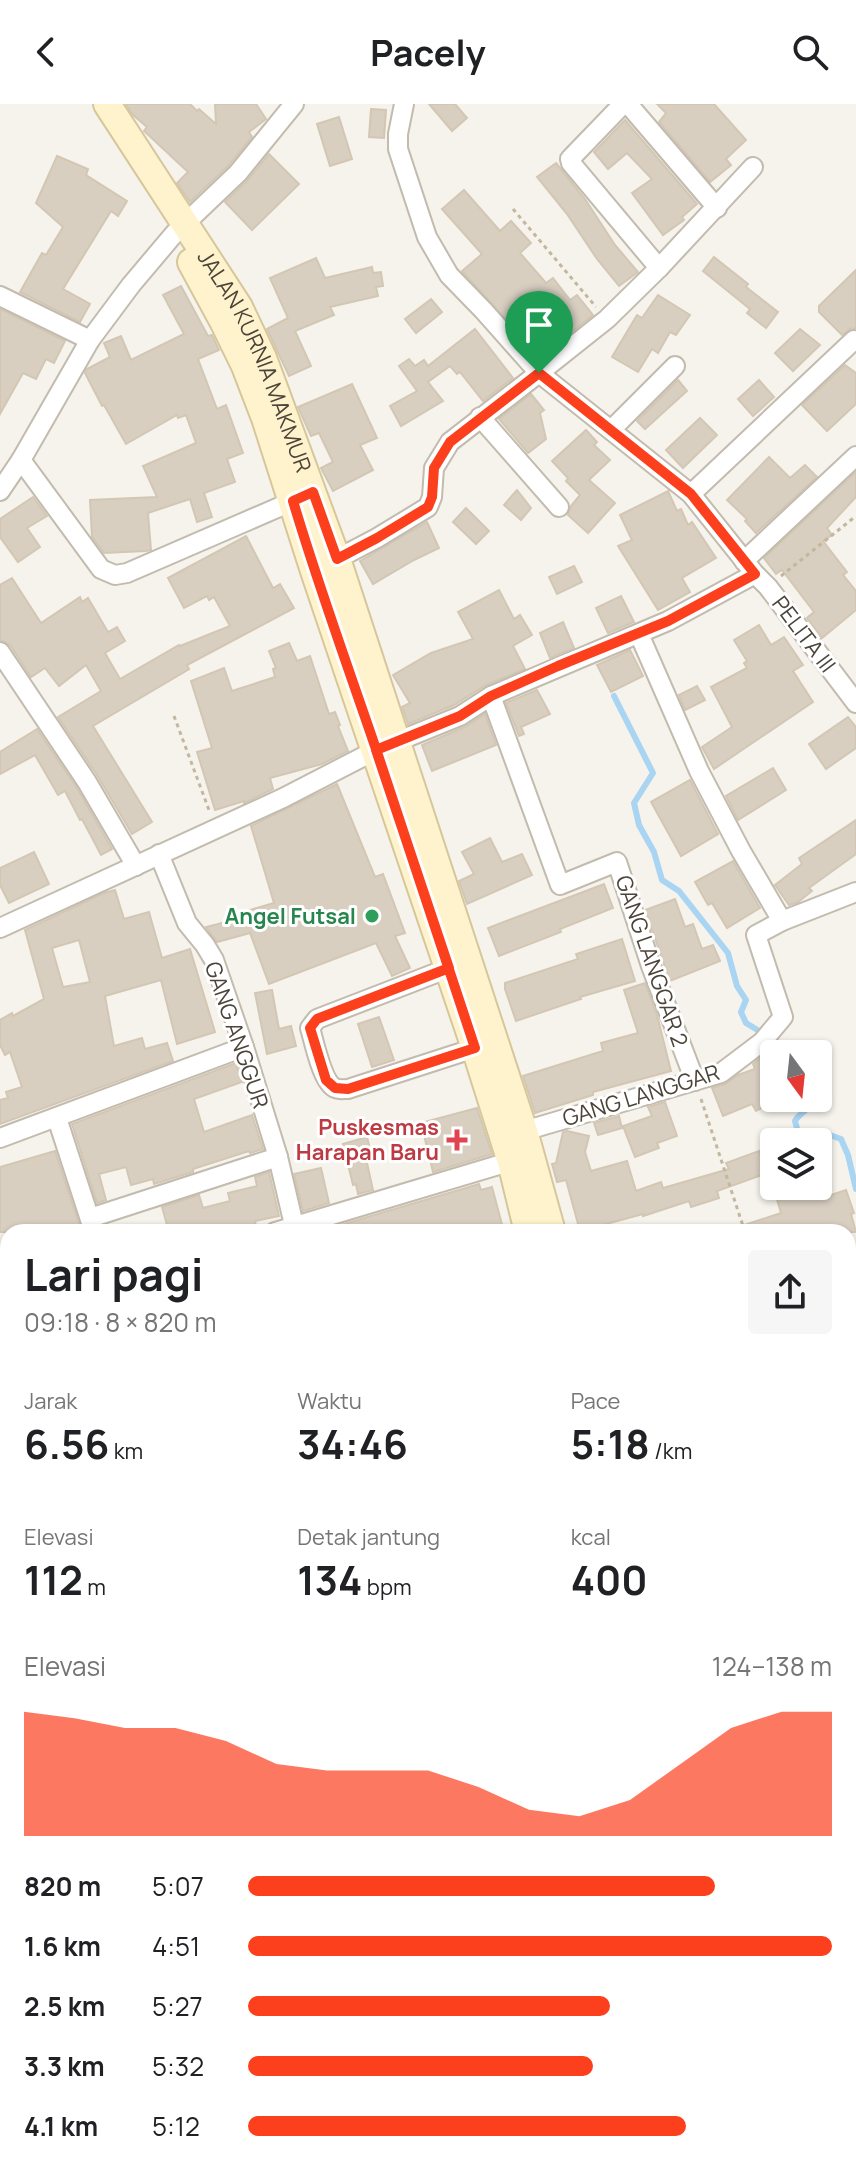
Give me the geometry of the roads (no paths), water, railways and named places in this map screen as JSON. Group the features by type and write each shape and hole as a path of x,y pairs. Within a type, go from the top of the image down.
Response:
{"street":[{"name":"JALAN KURNIA MAKMUR","path":"86,104 239,307 257,345 303,497 314,571 386,746 549,1224"},
{"name":"JALAN KURNIA MAKMUR","path":"107,104 180,228"},
{"path":"0,491 90,340 131,285 180,228 238,173 294,104"},
{"name":"PELITA III","path":"404,104 398,149 427,237 449,275 539,373 691,494 856,703"},
{"path":"659,268 574,169 570,159 580,147 625,104 717,208"},
{"path":"337,559 428,507 432,497 434,468 450,442 607,319 717,208 753,167"},
{"path":"0,296 90,340"},
{"path":"691,494 854,340"},
{"path":"611,430 675,366"},
{"path":"480,417 559,507"},
{"path":"0,928 283,798 386,746 460,716 491,696 668,621 756,574 856,456"},
{"path":"21,460 101,569 115,575 127,573 303,497"},
{"name":"JALAN KURNIA MAKMUR","path":"303,497 337,559 449,968 475,1048 522,1149 527,1224"},
{"path":"639,634 699,771 782,921"},
{"path":"0,652 87,782 136,866"},
{"name":"GANG LANGGAR 2","path":"491,696 560,885 617,862 651,966 695,1081"},
{"name":"GANG ANGGUR","path":"159,854 187,923 214,960 244,1047 278,1157 286,1224"},
{"name":"GANG LANGGAR","path":"302,1224 522,1149 721,1073 766,1037 783,1017 756,935 782,921 856,892"},
{"path":"449,968 317,1019 310,1028 326,1080 335,1088 348,1089 475,1048"},
{"path":"0,1138 244,1047"},
{"path":"57,1118 92,1224"},
{"path":"95,1224 278,1157"}],"waterway":[{"path":"614,696 653,773 634,803 639,825 654,852 662,880 679,891 728,953 737,986 746,1000 741,1012 746,1023 774,1040"},
{"path":"797,1128 795,1121 804,1112"},
{"path":"832,1136 841,1139 856,1189"}],"place":[{"name":"Angel Futsal","path":"372,916"},
{"name":"Puskesmas Harapan Baru","path":"457,1140"}]}
